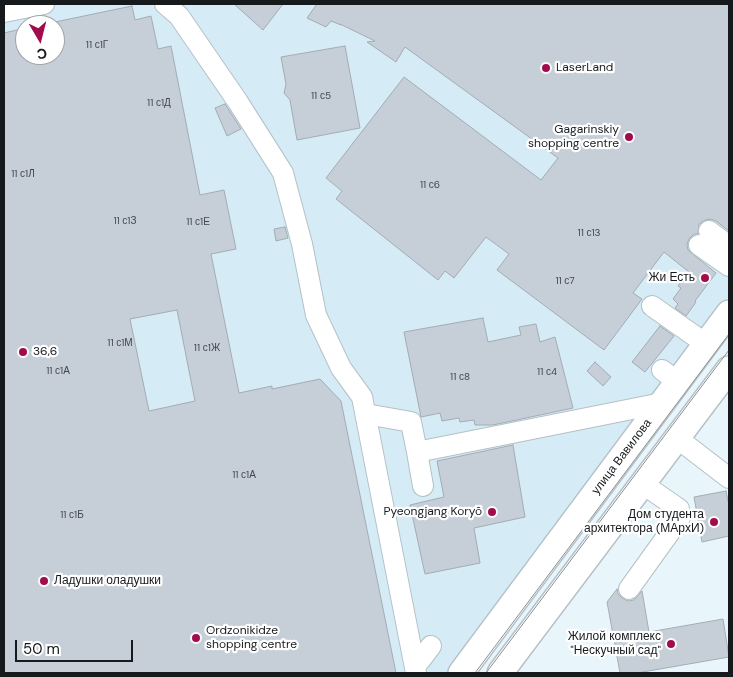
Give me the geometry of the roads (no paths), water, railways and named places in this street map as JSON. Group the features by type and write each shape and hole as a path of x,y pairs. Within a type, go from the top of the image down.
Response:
{"main road":[{"name":"улица Вавилова","path":"460,673 656,411 670,376 700,333 729,313"},
{"path":"500,673 729,369"},
{"path":"656,411 677,438"}],"lane":[{"path":"4,12 44,4"},
{"path":"165,4 179,16 238,102 283,173 302,244 316,314 341,368 362,397 416,670"},
{"path":"704,238 729,246"},
{"path":"704,238 729,256"},
{"path":"704,238 729,266"},
{"path":"652,306 700,333"},
{"path":"417,452 578,417 656,411"},
{"path":"366,414 411,422 424,486"},
{"path":"677,438 729,478"},
{"path":"629,589 680,518 679,509 643,484"},
{"path":"416,670 431,646"}],"tram line":[{"path":"475,673 729,334"},
{"path":"486,673 729,350"}],"place":[{"name":"LaserLand","path":"546,68"},
{"name":"Gagarinskiy shopping centre","path":"629,137"},
{"name":"Жи Есть","path":"705,278"},
{"name":"36,6","path":"23,352"},
{"name":"Pyeongjang Koryŏ","path":"492,512"},
{"name":"Дом студента архитектора (МАрхИ)","path":"714,522"},
{"name":"Ладушки оладушки","path":"44,581"},
{"name":"Ordzonikidze shopping centre","path":"196,638"},
{"name":"Жилой комплекс \"Нескучный сад\"","path":"671,644"}]}
